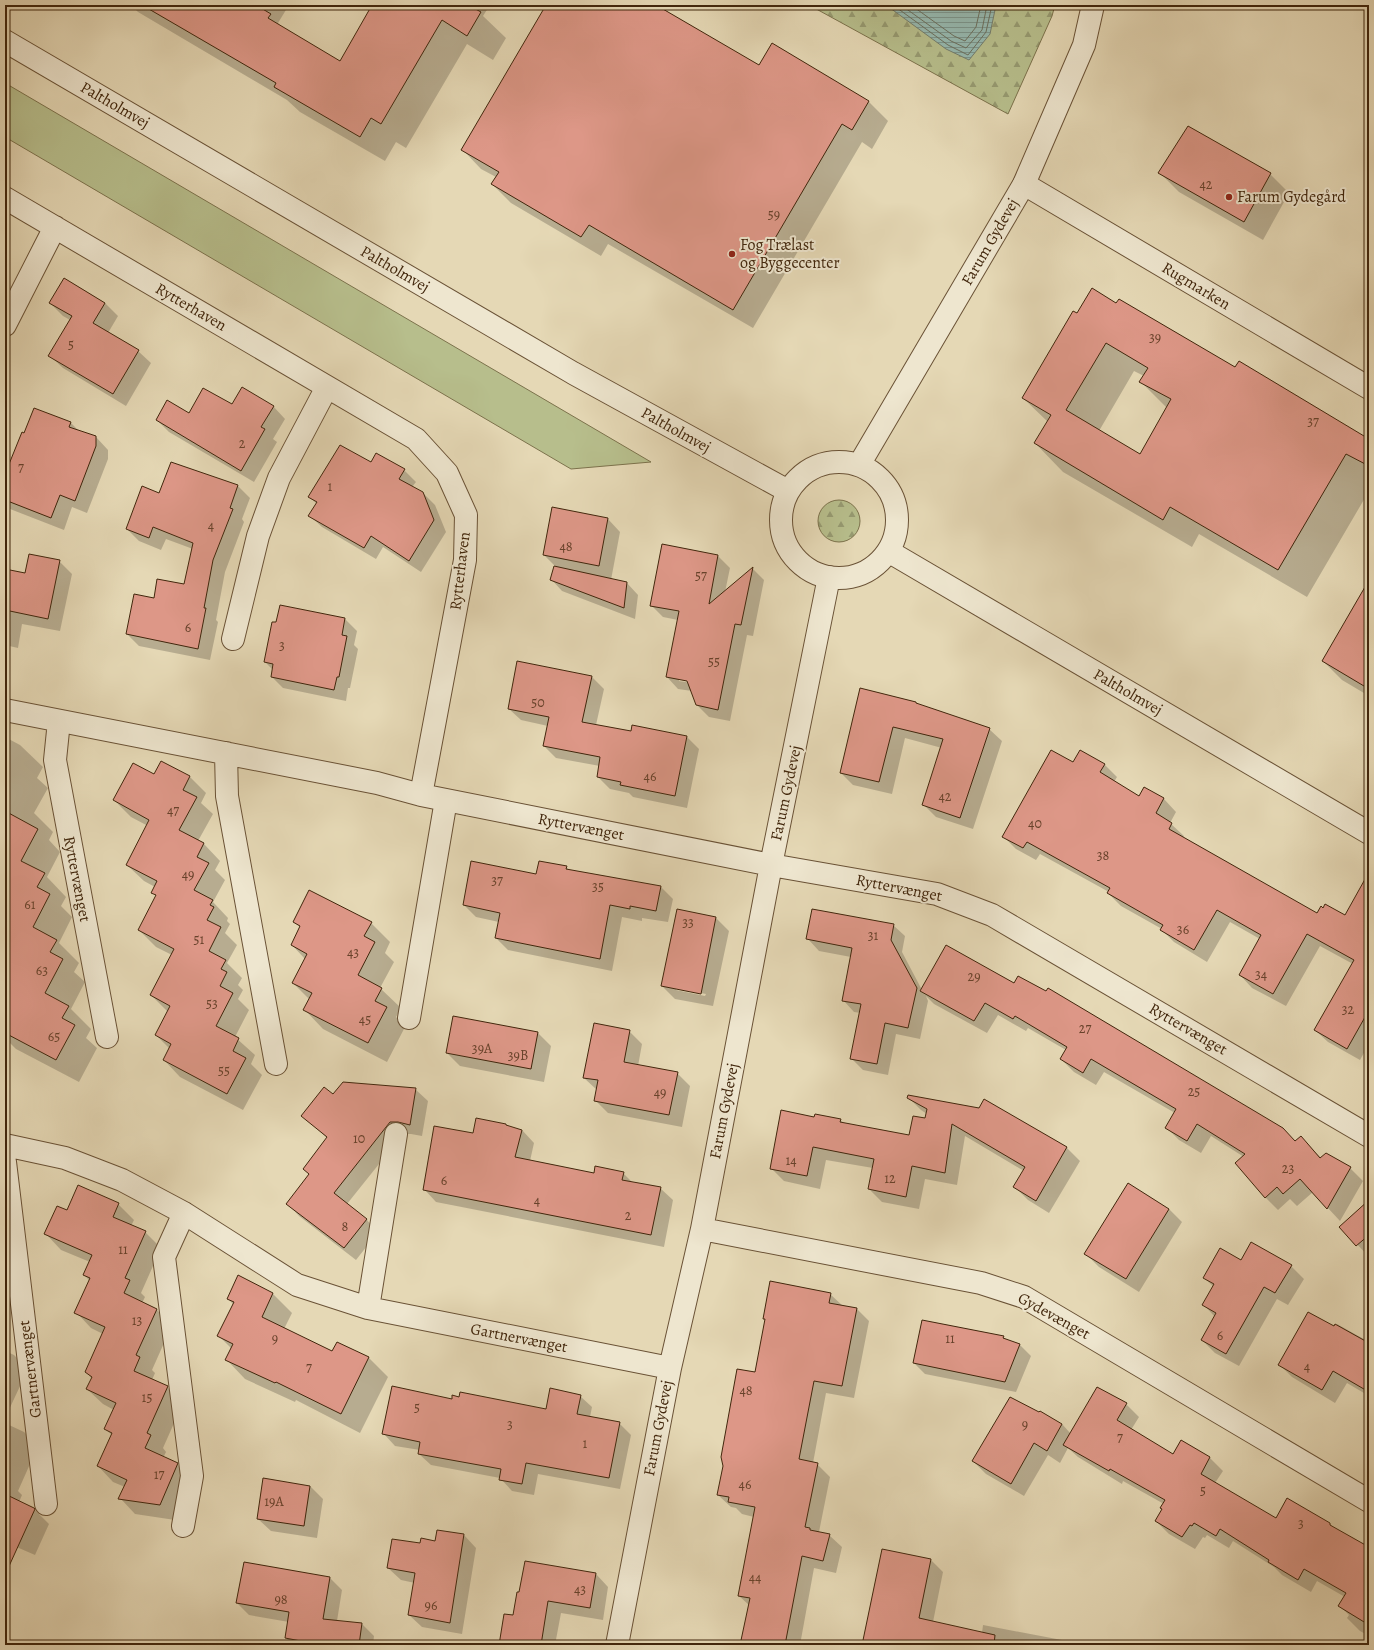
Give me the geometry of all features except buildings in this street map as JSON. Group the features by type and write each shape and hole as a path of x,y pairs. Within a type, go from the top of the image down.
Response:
{"street":[{"name":"Farum Gydevej","path":"859,465 1024,184 1084,45 1093,5"},
{"name":"Paltholmvej","path":"5,41 573,373 788,491"},
{"name":"Rugmarken","path":"1024,184 1369,388"},
{"name":"Rytterhaven","path":"5,198 416,439 447,473 466,515 465,560 421,795"},
{"path":"5,325 55,227"},
{"path":"233,639 258,536 279,478 327,387"},
{"path":"833,462 859,465 874,474 885,485 893,499 896,512 896,532 888,551 872,567 855,576 829,577 806,568 789,551 782,532 781,514 788,491 796,480 813,468 833,462"},
{"name":"Paltholmvej","path":"888,551 1369,833"},
{"name":"Farum Gydevej","path":"617,1645 670,1368 702,1229 771,865 829,577"},
{"name":"Ryttervænget","path":"5,710 377,783 421,795 771,865 937,894 992,915 1369,1136"},
{"name":"Ryttervænget","path":"59,720 55,760 107,1037"},
{"path":"226,754 227,796 276,1064"},
{"path":"409,1018 446,800"},
{"path":"368,1308 396,1134"},
{"name":"Gartnervænget","path":"5,1146 65,1158 122,1180 184,1213 297,1285 368,1308 670,1368"},
{"name":"Gartnervænget","path":"5,1162 46,1504"},
{"path":"183,1526 192,1476 164,1257 184,1213"},
{"name":"Gydevænget","path":"702,1229 982,1283 1024,1297 1369,1501"}],"green space":[{"path":"809,5 1055,5 1052,16 1008,114"},
{"path":"5,83 651,462 571,469 5,137"},
{"path":"835,500 843,500 854,506 860,517 860,525 854,536 843,542 835,542 824,536 818,525 818,517 824,506"}],"water":[{"path":"886,5 996,5 990,34 969,60 946,49"}],"place":[{"name":"Farum Gydegård","path":"1229,197"},
{"name":"Fog Trælast og Byggecenter","path":"732,254"}]}
